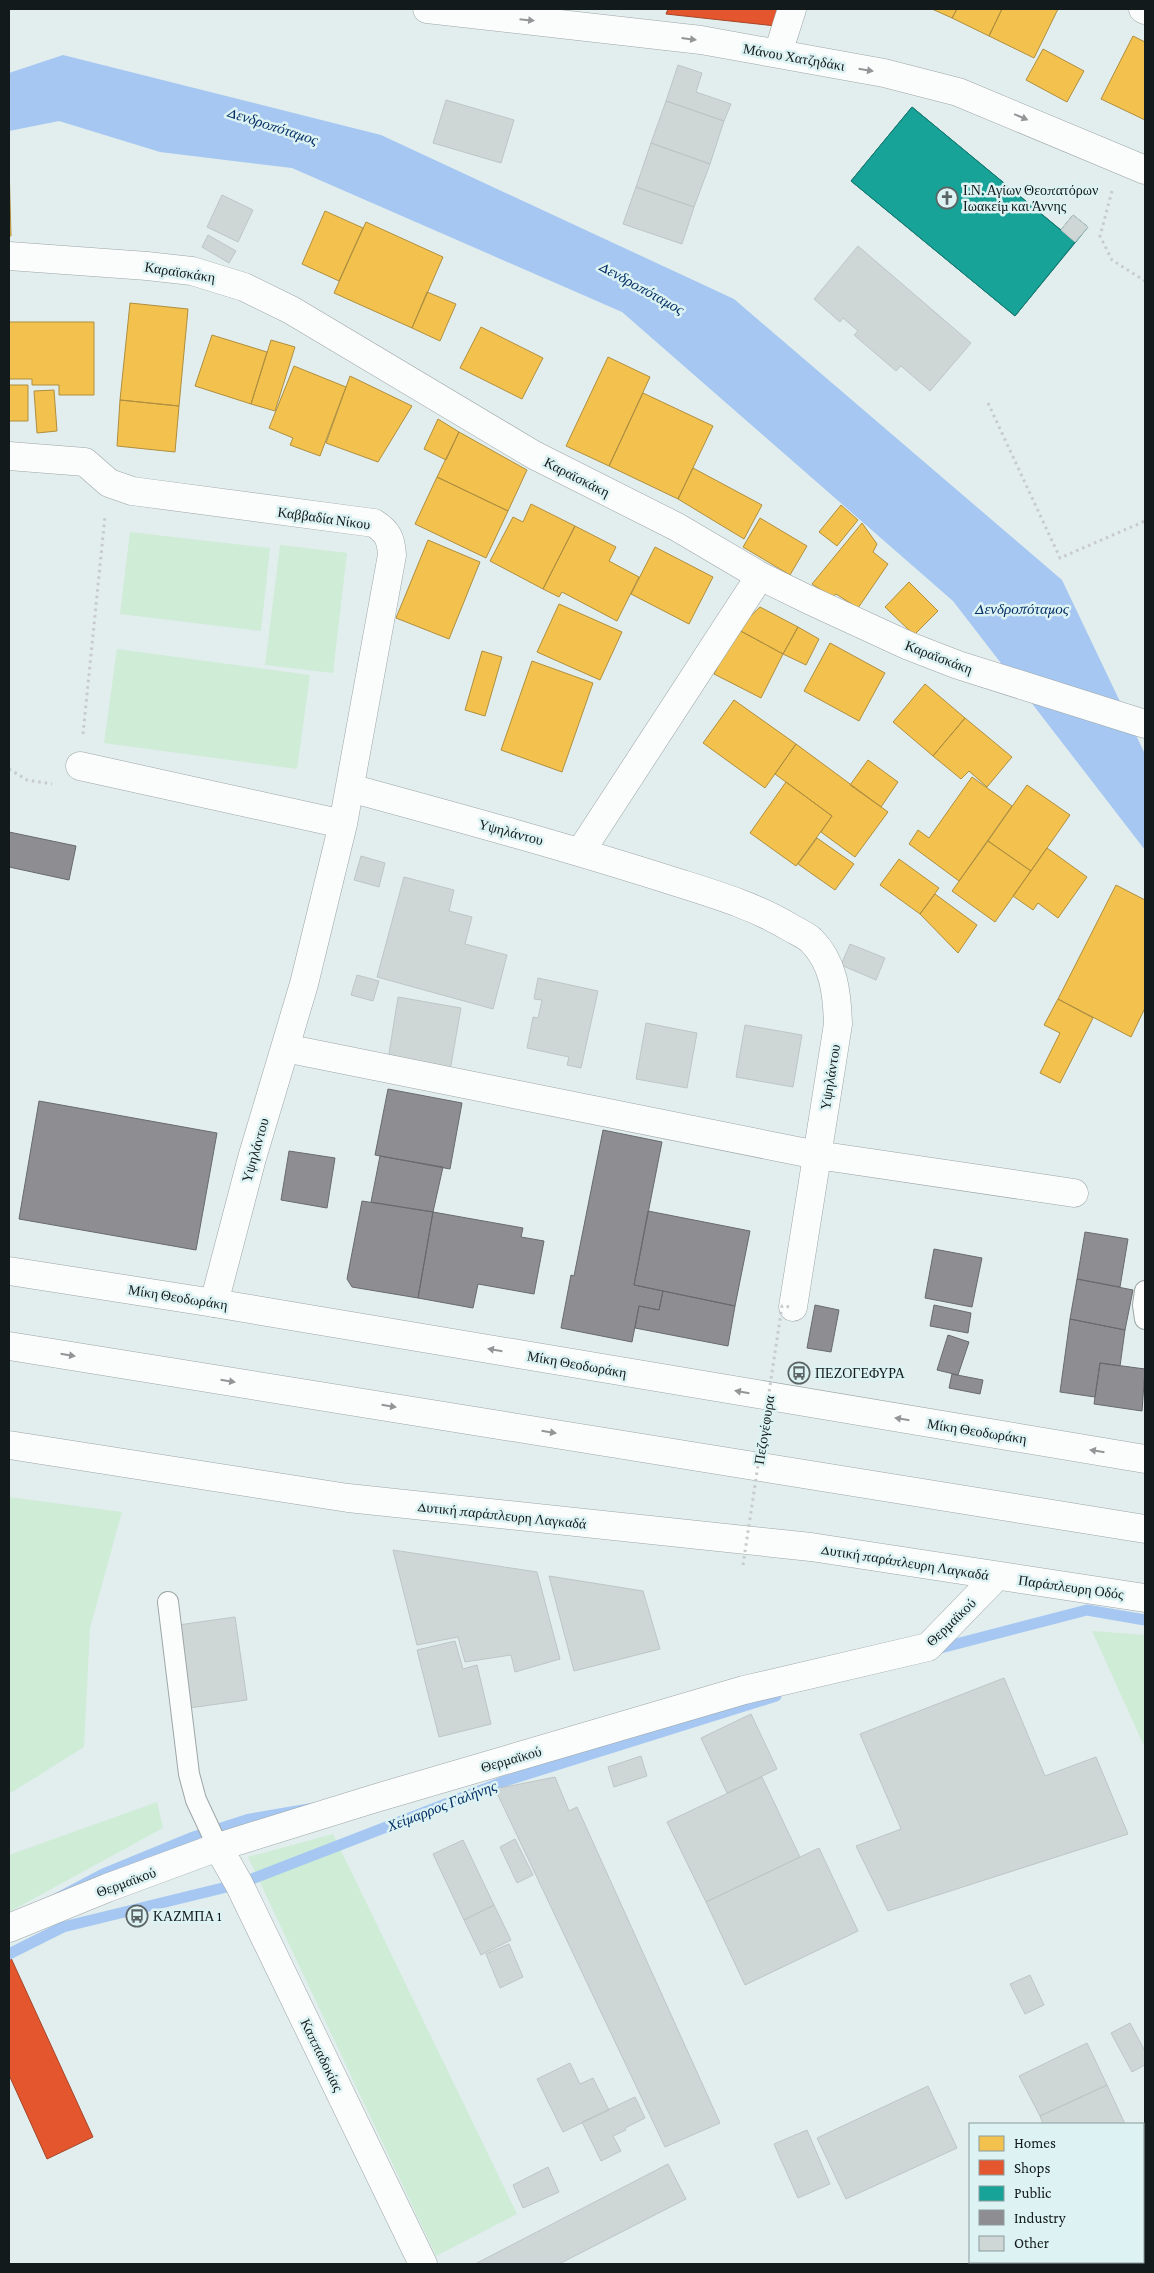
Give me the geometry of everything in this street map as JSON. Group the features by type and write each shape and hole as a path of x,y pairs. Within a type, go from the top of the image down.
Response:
{"main road":[{"name":"Μάνου Χατζηδάκι","path":"427,9 650,34 778,53 892,74 958,92 1145,170"},
{"path":"778,53 792,9"},
{"name":"Καραϊσκάκη","path":"9,256 192,271 225,280 262,294 534,455 677,527 760,576 909,646 958,665 1145,724"},
{"name":"Καββαδία Νίκου","path":"9,456 84,462 108,483 120,488 156,495 374,523 385,530 391,539 392,555 350,788"},
{"path":"580,851 760,576"},
{"path":"80,766 343,824"},
{"name":"Υψηλάντου","path":"214,1303 252,1158 304,984 350,788 580,851 702,890 772,916 810,939 826,958 837,997 838,1024 793,1307"},
{"path":"285,1048 817,1155 1074,1194"},
{"name":"Μίκη Θεοδωράκη","path":"9,1271 214,1303 1145,1459"},
{"path":"9,1346 1145,1529"},
{"name":"Δυτική παράπλευρη Λαγκαδά","path":"9,1445 348,1498 811,1547 997,1576"},
{"name":"Παράπλευρη Οδός","path":"997,1576 1145,1598"},
{"name":"Θερμαϊκού","path":"9,1928 218,1847 383,1796 744,1690 928,1647 997,1576"},
{"name":"Καππαδοκίας","path":"218,1847 239,1884 420,2263"}],"lane":[{"path":"1145,1291 1143,1305 1145,1319"},
{"path":"168,1602 189,1774 196,1800 218,1847"}],"path":[{"path":"1120,159 1100,236 1112,260 1145,281"},
{"path":"988,402 1060,558 1145,521"},
{"path":"9,768 27,780 53,784 71,780 80,766 108,483"},
{"name":"Πεζογέφυρα","path":"743,1565 782,1306 793,1307"}],"green space":[{"path":"130,532 270,548 261,631 120,614"},
{"path":"280,545 347,553 333,673 265,665"},
{"path":"117,649 310,675 297,769 104,743"},
{"path":"9,1497 122,1512 90,1628 84,1747 9,1794"},
{"path":"1092,1631 1145,1635 1145,1748"},
{"path":"157,1802 163,1828 9,1912 9,1855"},
{"path":"333,1834 517,2214 436,2256 248,1857"}],"water":[{"name":"Δενδροπόταμος","path":"63,55 381,135 734,299 1062,580 1145,754 1145,850 953,601 622,312 292,168 160,152 59,121 9,131 9,73"},
{"path":"369,1793 29,1907 101,1869 191,1832 247,1814"}],"building: Homes":[{"path":"932,9 957,9 952,18"},
{"path":"957,9 1002,9 989,36 952,18"},
{"path":"1002,9 1058,9 1034,58 989,36"},
{"path":"1133,36 1145,42 1145,120 1101,99"},
{"path":"1043,49 1084,71 1067,102 1026,80"},
{"path":"9,163 11,236 9,236"},
{"path":"325,211 363,228 339,281 302,264"},
{"path":"366,222 443,257 412,328 334,293"},
{"path":"427,292 456,304 440,341 412,328"},
{"path":"130,303 188,309 179,406 120,400"},
{"path":"9,322 94,322 94,395 59,395 59,385 32,385 32,379 9,379"},
{"path":"481,327 543,358 522,399 460,368"},
{"path":"212,335 267,352 251,404 195,386"},
{"path":"271,340 295,347 275,411 251,404"},
{"path":"608,357 650,377 609,466 566,446"},
{"path":"294,366 346,387 320,456 290,445 293,438 269,428"},
{"path":"350,376 412,406 378,462 326,443"},
{"path":"9,385 28,385 28,421 9,421"},
{"path":"54,390 57,431 37,433 34,391"},
{"path":"643,393 713,426 678,499 609,466"},
{"path":"120,400 179,406 175,452 117,446"},
{"path":"438,419 459,432 446,460 424,449"},
{"path":"459,432 527,470 508,511 437,477"},
{"path":"693,468 762,505 744,539 678,499"},
{"path":"437,477 508,511 486,558 415,524"},
{"path":"531,504 575,526 543,589 490,561 513,517 523,522"},
{"path":"841,505 858,520 837,546 819,532"},
{"path":"760,518 807,546 790,575 743,547"},
{"path":"862,523 877,544 873,552 888,564 858,608 836,594 832,597 812,584"},
{"path":"575,526 616,547 609,561 639,577 617,621 562,592 559,597 543,589"},
{"path":"428,540 480,562 449,639 396,618"},
{"path":"655,547 713,577 689,624 631,594"},
{"path":"909,582 938,611 914,635 885,607"},
{"path":"559,604 622,632 600,680 537,652"},
{"path":"760,607 798,627 783,654 737,629"},
{"path":"798,627 819,639 806,665 783,654"},
{"path":"737,629 783,654 761,698 714,674"},
{"path":"830,643 885,673 859,721 804,691"},
{"path":"482,651 502,657 485,716 465,710"},
{"path":"532,661 593,683 562,772 501,750"},
{"path":"925,684 965,718 933,756 893,722"},
{"path":"734,700 796,744 765,788 703,743"},
{"path":"965,718 1012,757 987,787 969,771 961,779 933,756"},
{"path":"796,744 888,812 855,857 821,832 832,816 775,774"},
{"path":"868,760 898,782 881,807 850,785"},
{"path":"972,777 1012,806 959,881 909,844 918,830 929,838"},
{"path":"786,782 832,816 796,866 750,833"},
{"path":"1027,785 1070,815 1031,871 988,841"},
{"path":"817,838 854,864 835,890 798,864"},
{"path":"988,841 1031,871 995,922 952,891"},
{"path":"1047,848 1087,877 1058,918 1038,903 1033,910 1013,896"},
{"path":"899,859 939,888 920,914 880,885"},
{"path":"1116,885 1145,900 1145,1008 1131,1037 1058,999"},
{"path":"935,894 977,925 958,953 920,914"},
{"path":"1058,999 1093,1018 1060,1083 1040,1073 1060,1033 1044,1025"}],"building: Shops":[{"path":"668,9 782,9 776,26 666,14"},
{"path":"11,1958 93,2137 47,2159 9,2075 9,1960"}],"building: Public":[{"name":"Ι.Ν. Αγίων Θεοπατόρων Ιωακείμ και Άννης","path":"912,107 1061,230 1073,215 1088,227 1015,316 851,181"},
{"name":"Ι.Ν. Αγίων Θεοπατόρων Ιωακείμ και Άννης","path":"912,107 1075,242 1015,316 851,181"}],"building: Industry":[{"path":"9,832 76,846 69,880 9,867"},
{"path":"388,1089 462,1103 450,1169 375,1155"},
{"path":"39,1101 217,1133 196,1250 19,1219"},
{"path":"603,1130 662,1142 634,1285 663,1291 659,1310 639,1306 632,1342 561,1328 571,1275 574,1276"},
{"path":"289,1151 335,1158 327,1208 281,1200"},
{"path":"380,1156 443,1167 433,1212 371,1202"},
{"path":"362,1201 433,1212 418,1298 352,1287 347,1279"},
{"path":"648,1211 750,1231 735,1306 634,1285"},
{"path":"433,1212 523,1228 521,1237 544,1241 534,1294 478,1284 473,1308 418,1298"},
{"path":"1085,1232 1128,1239 1120,1287 1077,1279"},
{"path":"934,1249 982,1258 972,1307 925,1298"},
{"path":"1077,1279 1133,1290 1125,1330 1070,1319"},
{"path":"663,1291 735,1306 728,1346 635,1328 639,1306 659,1310"},
{"path":"815,1305 839,1310 831,1352 807,1348"},
{"path":"934,1305 971,1313 968,1333 930,1326"},
{"path":"1070,1319 1125,1330 1120,1366 1100,1363 1095,1397 1060,1392"},
{"path":"948,1335 969,1342 958,1375 937,1370"},
{"path":"1100,1363 1145,1369 1142,1411 1094,1404"},
{"path":"952,1374 983,1380 980,1394 949,1388"}],"building: Other":[{"path":"678,65 702,73 696,92 731,104 724,121 666,101"},
{"path":"446,100 514,120 501,163 433,143"},
{"path":"666,101 724,121 710,164 651,143"},
{"path":"651,143 710,164 694,207 636,187"},
{"path":"636,187 694,207 682,244 623,224"},
{"path":"222,195 253,210 238,242 207,227"},
{"path":"1073,215 1088,227 1075,242 1061,230"},
{"path":"208,235 236,251 229,263 202,247"},
{"path":"858,246 971,343 930,391 901,366 896,371 854,335 858,331 843,318 840,322 814,299"},
{"path":"361,856 385,863 379,887 354,880"},
{"path":"404,877 454,890 449,911 472,917 465,944 507,955 493,1009 377,977"},
{"path":"850,944 885,958 876,980 841,965"},
{"path":"357,975 379,981 373,1001 351,995"},
{"path":"538,978 598,991 581,1068 567,1065 569,1057 527,1048 533,1017 538,1018 542,1000 534,999"},
{"path":"398,997 461,1008 450,1071 388,1060"},
{"path":"646,1023 697,1033 687,1088 636,1079"},
{"path":"745,1025 802,1035 793,1087 736,1077"},
{"path":"393,1550 537,1572 560,1659 515,1672 511,1655 465,1662 458,1637 417,1645"},
{"path":"549,1576 643,1591 660,1649 574,1671"},
{"path":"235,1617 247,1700 189,1708 178,1625"},
{"path":"455,1641 463,1669 477,1665 491,1724 439,1737 417,1650"},
{"path":"1004,1678 1045,1776 1096,1757 1128,1834 888,1911 856,1846 901,1829 860,1734"},
{"path":"751,1714 777,1769 727,1793 701,1738"},
{"path":"641,1756 647,1776 614,1787 608,1767"},
{"path":"555,1777 569,1811 577,1807 720,2123 665,2147 495,1789"},
{"path":"762,1777 800,1857 706,1902 667,1822"},
{"path":"515,1839 533,1875 517,1883 500,1847"},
{"path":"463,1840 494,1905 464,1920 433,1854"},
{"path":"819,1848 858,1931 745,1985 706,1902"},
{"path":"494,1905 511,1940 481,1955 464,1920"},
{"path":"509,1944 523,1977 500,1988 486,1954"},
{"path":"1030,1975 1044,2005 1025,2014 1010,1984"},
{"path":"1130,2023 1145,2051 1145,2065 1132,2072 1111,2033"},
{"path":"1087,2043 1107,2085 1040,2116 1019,2076"},
{"path":"570,2063 580,2084 593,2078 609,2110 563,2132 537,2079"},
{"path":"1107,2085 1125,2123 1043,2123 1040,2116"},
{"path":"928,2086 957,2148 846,2199 817,2138"},
{"path":"635,2097 645,2118 613,2136 621,2151 601,2161 582,2122"},
{"path":"807,2130 830,2184 798,2198 774,2144"},
{"path":"668,2164 686,2199 559,2264 475,2264"},
{"path":"548,2167 559,2192 523,2208 513,2185"},
{"path":"1144,2168 1145,2264 1126,2264 1144,2263"},
{"path":"1028,2263 1070,2264 1028,2264"}],"waterway":[{"path":"933,1650 1087,1610 1145,1620"},
{"name":"Χείμαρρος Γαλήνης","path":"9,1954 63,1927 239,1884 505,1781 776,1696"}],"place":[{"name":"Ι.Ν. Αγίων Θεοπατόρων Ιωακείμ και Άννης","path":"947,198"},
{"name":"ΠΕΖΟΓΕΦΥΡΑ","path":"799,1373"},
{"name":"ΚΑΖΜΠΑ 1","path":"137,1916"}]}
